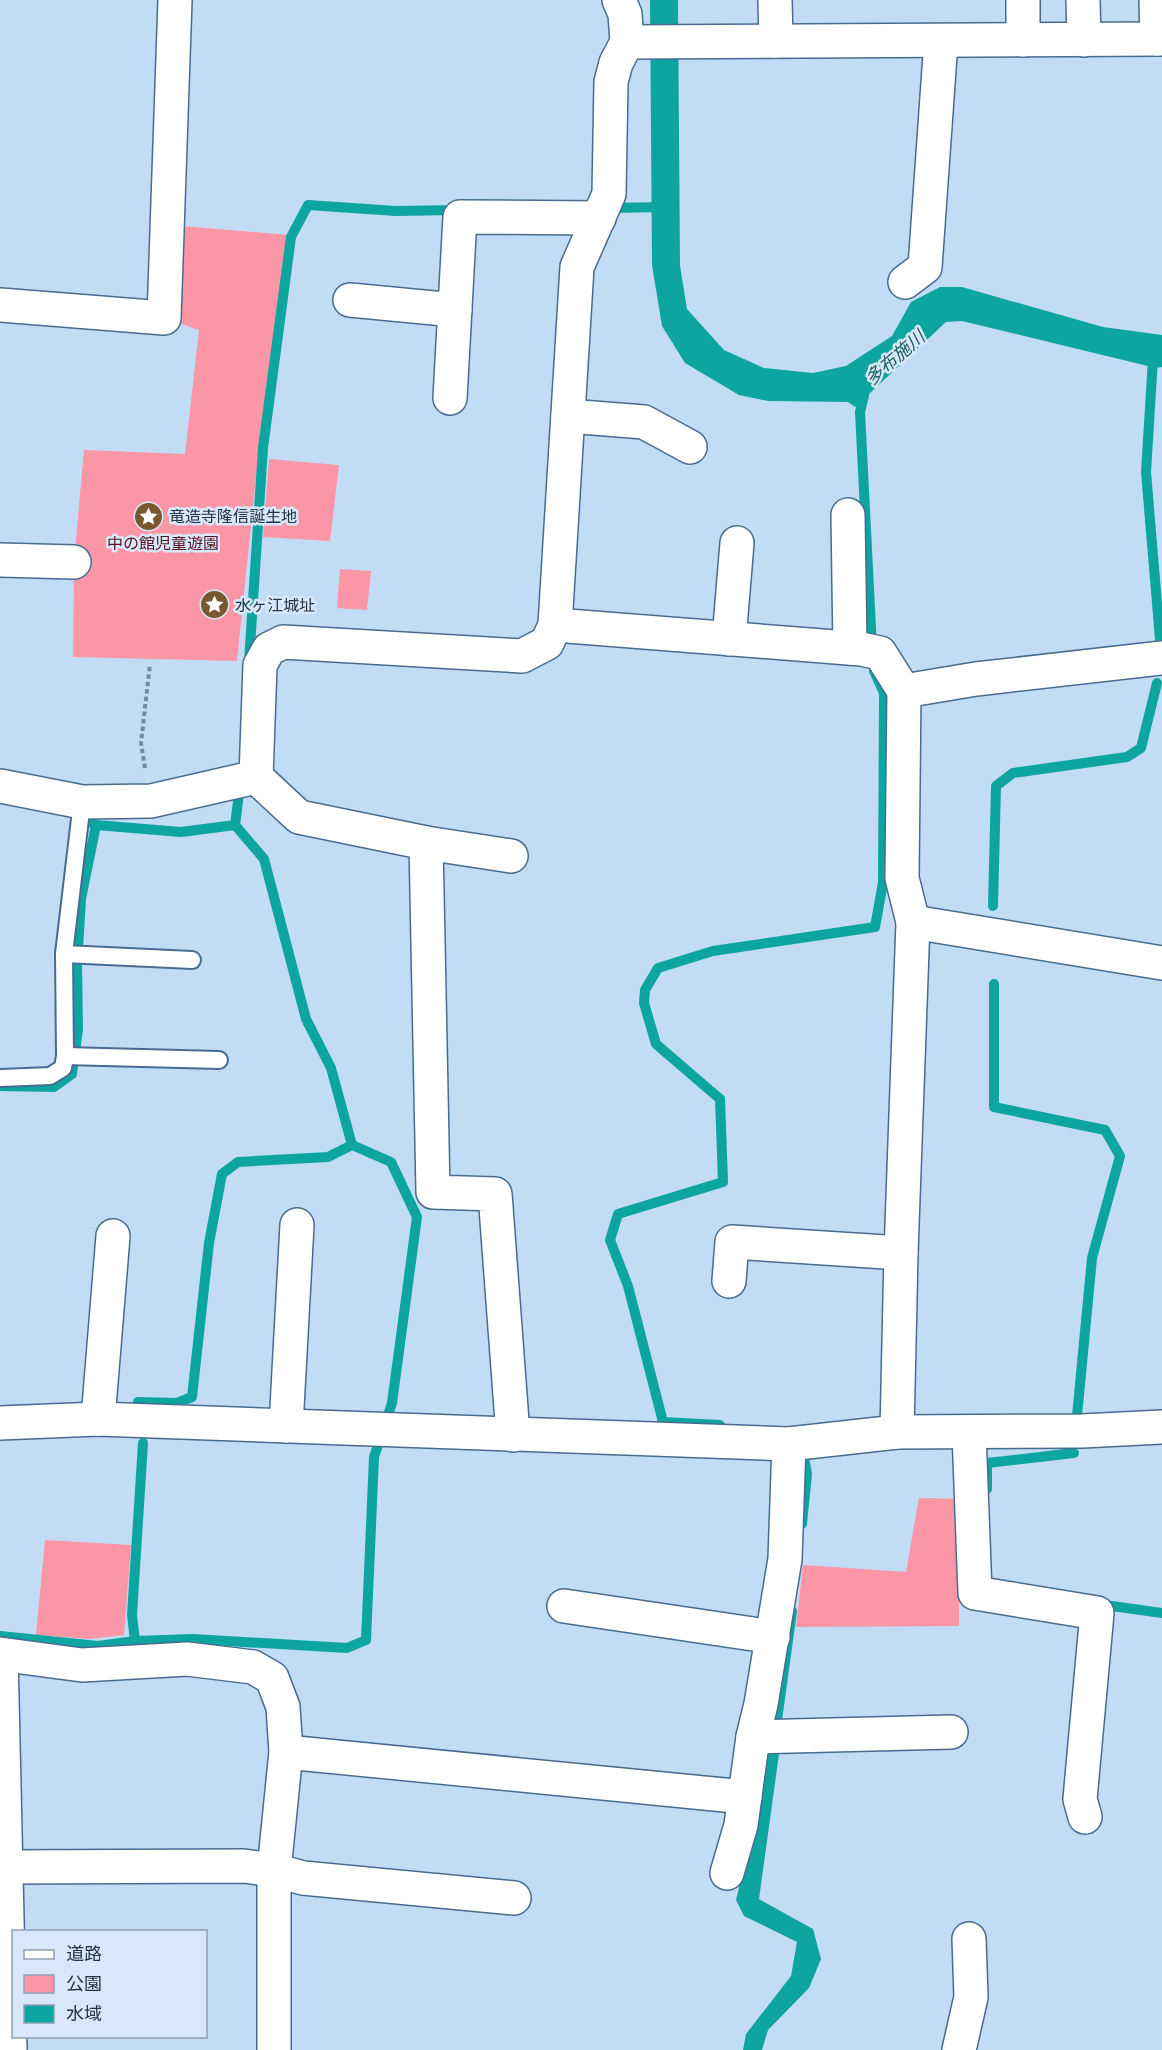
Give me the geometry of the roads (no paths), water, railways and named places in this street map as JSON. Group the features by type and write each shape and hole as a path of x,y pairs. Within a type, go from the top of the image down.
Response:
{"street":[{"path":"0,305 164,318 175,0"},
{"path":"619,0 636,42"},
{"path":"775,0 776,41"},
{"path":"1023,0 1023,40"},
{"path":"1083,0 1084,40"},
{"path":"245,780 260,665 269,649 283,642 522,656 547,643 555,626 577,267 604,206 611,82 616,63 636,42 1160,39 1156,0"},
{"path":"905,282 925,267 942,41"},
{"path":"450,398 460,217 604,206"},
{"path":"350,300 455,310"},
{"path":"568,416 644,423 690,447"},
{"path":"848,515 863,650 904,691 902,878 913,922 897,1432"},
{"path":"729,639 737,543"},
{"path":"0,560 75,562"},
{"path":"555,626 863,650"},
{"path":"904,691 1162,658"},
{"path":"0,786 80,814 245,780 298,817 426,843 511,856"},
{"path":"426,843 433,1192 495,1194 513,1435"},
{"path":"913,922 1162,963"},
{"path":"286,1426 297,1226"},
{"path":"98,1419 113,1236"},
{"path":"729,1281 732,1242 901,1253"},
{"path":"0,1423 98,1419 797,1443 897,1432 1082,1431 1162,1427"},
{"path":"969,1432 975,1593 1097,1613 1080,1799 1086,1817"},
{"path":"727,1873 741,1825 753,1737 761,1704 785,1559 797,1443"},
{"path":"564,1606 772,1637"},
{"path":"9,2050 0,1654 82,1665 187,1659 253,1667 272,1678 283,1707 286,1752 274,1870 274,2050"},
{"path":"753,1737 785,1738 951,1732"},
{"path":"286,1752 745,1797"},
{"path":"5,1867 244,1866 274,1870 303,1878 514,1898"},
{"path":"959,2050 971,1997 969,1939"}],"lane":[{"path":"0,1078 50,1076 63,1068 65,1056 64,954 80,814"},
{"path":"64,954 192,960"},
{"path":"65,1056 219,1060"}],"water":[{"name":"多布施川","path":"650,0 678,0 680,266 687,309 724,350 764,368 813,373 846,366 892,336 911,302 940,287 962,287 1103,327 1162,335 1162,367 1156,368 962,321 946,322 855,407 848,402 768,401 739,395 685,363 662,326 652,265"},
{"path":"779,1754 759,1899 813,1929 821,1959 809,1988 768,2030 762,2050 743,2050 746,2034 791,1976 797,1942 744,1916 736,1900 747,1855 761,1763"}],"waterway":[{"path":"249,662 263,448 291,237 308,205 396,211 458,210"},
{"path":"609,208 665,207"},
{"path":"1153,359 1146,472 1160,639"},
{"name":"多布施川","path":"866,387 860,412 872,647"},
{"path":"720,1425 663,1422 628,1286 610,1240 618,1214 723,1182 720,1099 656,1044 644,1003 645,990 658,968 713,951 875,927 883,883 884,693 874,671"},
{"path":"993,906 996,786 1013,773 1127,757 1141,748 1157,683"},
{"path":"240,786 235,825 264,859 306,1019 331,1068 352,1145"},
{"path":"89,822 96,825 181,832 235,825"},
{"path":"0,1086 54,1087 72,1074 78,1029 77,966 81,899 96,825"},
{"path":"994,984 994,1107 1105,1130 1120,1156 1092,1258 1077,1416"},
{"path":"138,1402 177,1403 192,1397 209,1243 222,1174 238,1162 328,1157 352,1145"},
{"path":"0,1636 98,1646 135,1641 193,1639 347,1648 366,1640 374,1457 392,1403 417,1217 391,1162 352,1145"},
{"path":"135,1641 132,1615 143,1443"},
{"path":"802,1447 807,1474 802,1524"},
{"path":"987,1489 987,1463 1074,1453"},
{"path":"1098,1604 1162,1613"},
{"path":"770,1771 792,1611"}],"place":[{"name":"竜造寺隆信誕生地","path":"148,516"},
{"name":"水ヶ江城址","path":"214,605"}],"park label":[{"name":"中の館児童遊園","path":"163,543"}]}
